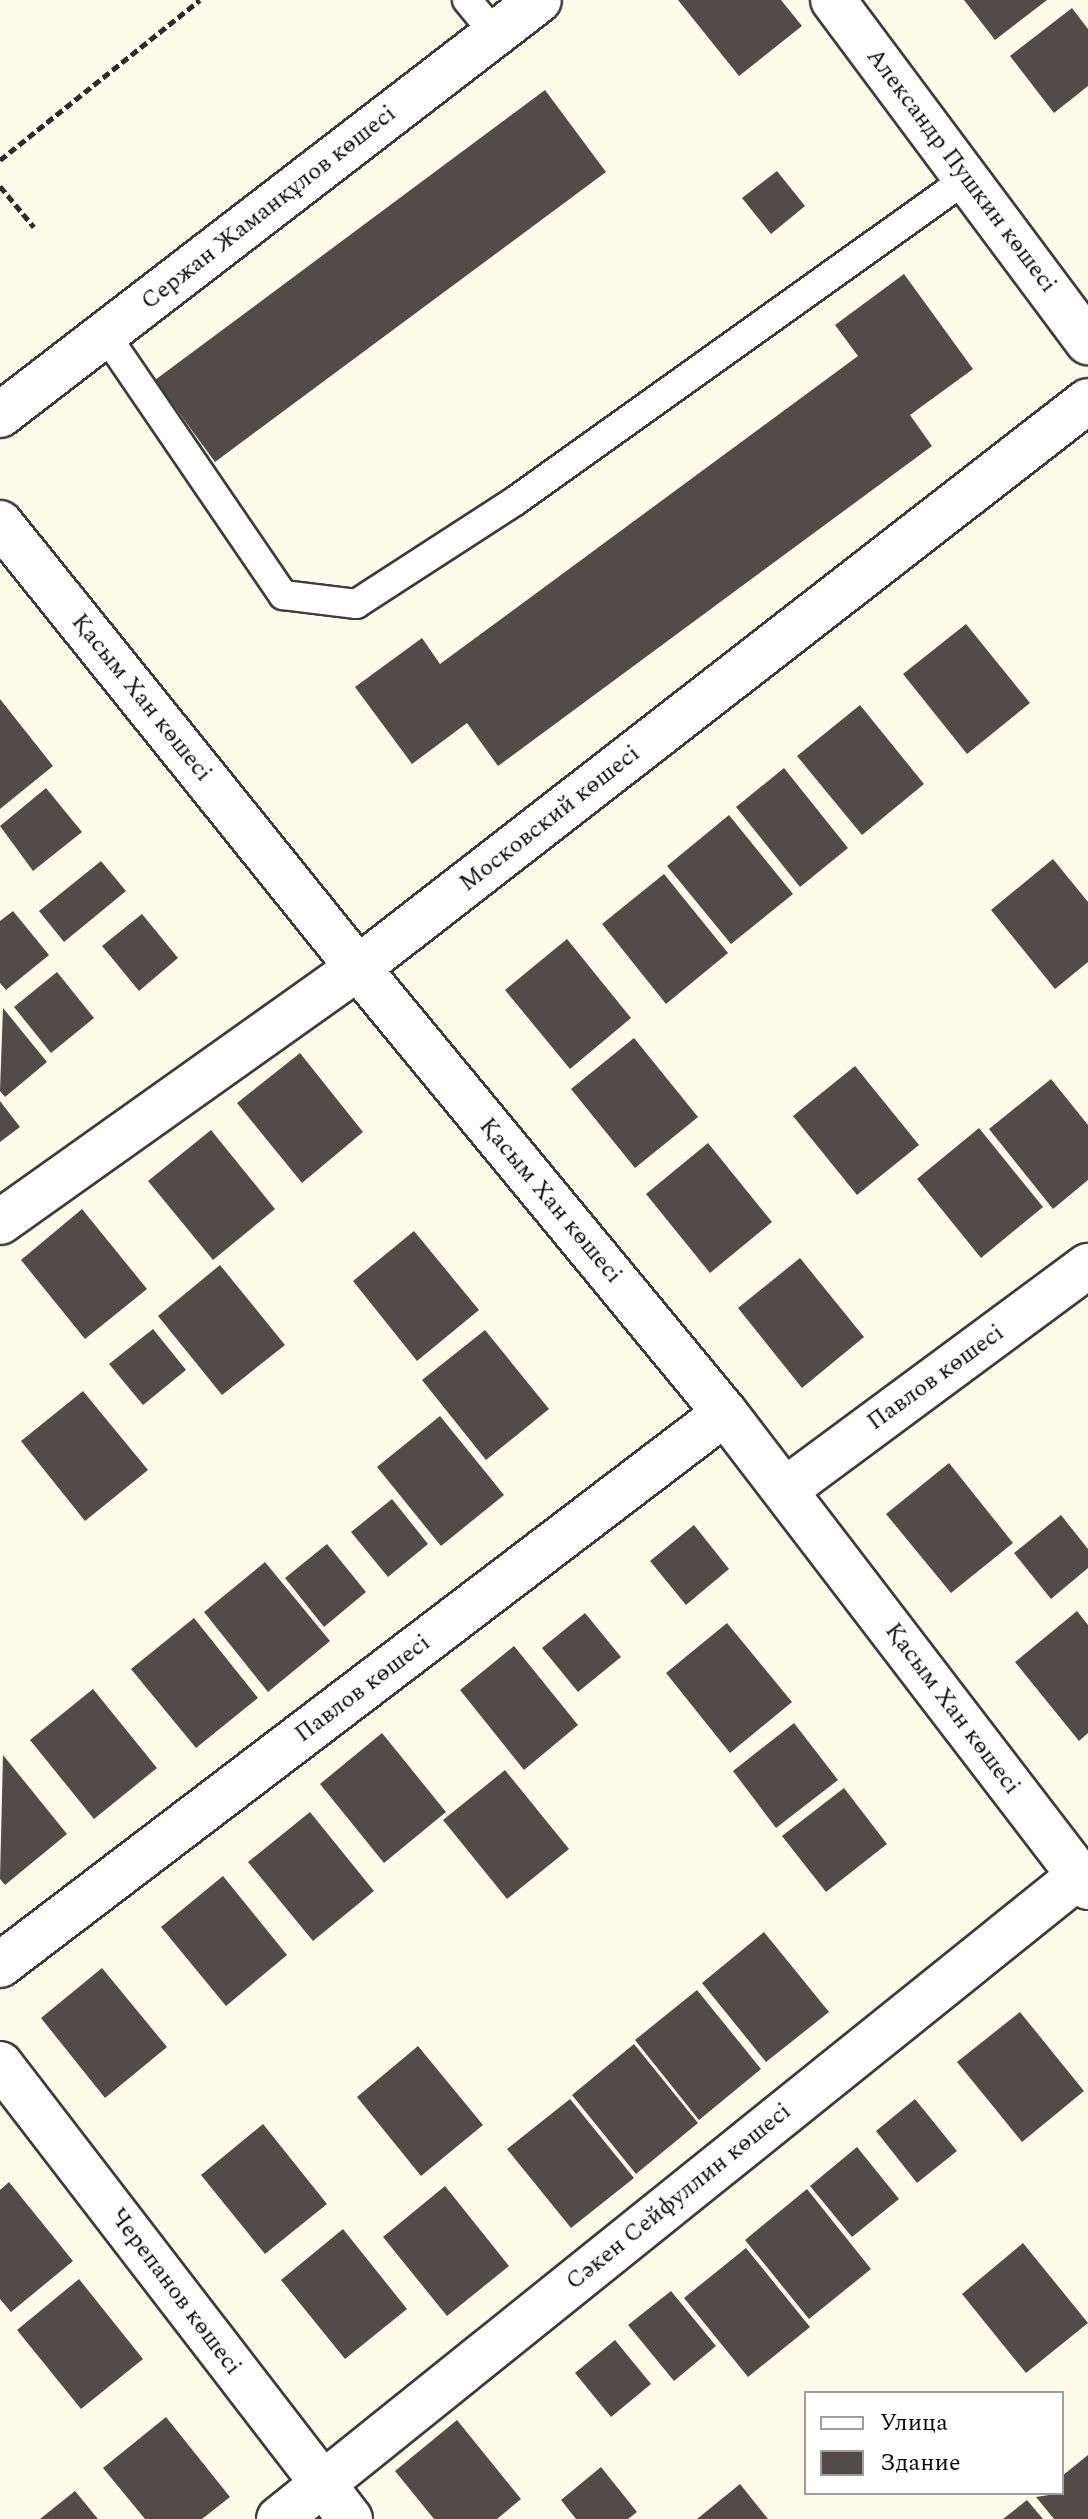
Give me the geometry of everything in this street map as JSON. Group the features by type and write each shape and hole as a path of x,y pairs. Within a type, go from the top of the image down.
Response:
{"street":[{"name":"Сержан Жаманқұлов көшесі","path":"0,415 539,0"},
{"name":"Александр Пушкин көшесі","path":"833,0 1088,342"},
{"name":"Московский көшесі","path":"0,1222 358,968 1088,401"},
{"name":"Қасым Хан көшесі","path":"0,523 358,968 725,1413 1084,1882"},
{"name":"Павлов көшесі","path":"785,1490 1088,1266"},
{"name":"Павлов көшесі","path":"0,1965 725,1413"},
{"name":"Сәкен Сейфуллин көшесі","path":"279,2519 1084,1882"},
{"name":"Черепанов көшесі","path":"0,2064 350,2519"}],"lane":[{"path":"467,0 495,34"},
{"path":"105,334 283,595 356,604 515,501 966,179"}],"path":[{"path":"0,160 200,0"},
{"path":"0,186 34,227"}],"building":[{"path":"678,0 781,0 802,26 739,76"},
{"path":"964,0 1047,0 995,40"},
{"path":"1072,8 1088,29 1088,86 1054,113 1010,56"},
{"path":"545,90 606,172 215,462 155,380"},
{"path":"777,171 805,206 771,234 742,198"},
{"path":"904,274 973,369 910,415 932,446 498,766 467,723 412,764 355,687 422,638 440,664 858,356 835,325"},
{"path":"966,624 1030,703 967,754 903,674"},
{"path":"0,699 53,766 0,809"},
{"path":"860,705 924,784 862,835 797,756"},
{"path":"784,768 848,848 800,887 736,807"},
{"path":"46,788 82,832 33,871 0,826"},
{"path":"729,815 793,894 731,944 667,866"},
{"path":"1053,859 1088,902 1088,962 1055,989 991,910"},
{"path":"101,861 126,891 64,942 39,911"},
{"path":"664,874 728,953 666,1004 602,924"},
{"path":"13,911 49,955 6,990 0,983 0,921"},
{"path":"142,914 178,958 139,991 102,946"},
{"path":"567,939 631,1018 570,1069 505,990"},
{"path":"57,972 94,1018 51,1053 14,1007"},
{"path":"3,1008 47,1062 5,1097 0,1091"},
{"path":"634,1038 698,1117 635,1168 571,1089"},
{"path":"300,1053 363,1132 302,1183 237,1103"},
{"path":"855,1066 919,1145 857,1195 793,1116"},
{"path":"1051,1079 1088,1125 1088,1180 1053,1209 989,1129"},
{"path":"0,1101 20,1127 0,1142"},
{"path":"979,1128 1043,1207 981,1258 917,1179"},
{"path":"211,1130 275,1209 213,1260 148,1181"},
{"path":"708,1143 772,1222 710,1273 646,1194"},
{"path":"82,1209 147,1289 85,1339 21,1260"},
{"path":"414,1231 479,1310 417,1361 353,1281"},
{"path":"800,1258 864,1337 802,1388 738,1308"},
{"path":"220,1265 285,1345 222,1395 158,1316"},
{"path":"153,1329 186,1370 143,1405 109,1364"},
{"path":"485,1330 549,1409 486,1460 422,1380"},
{"path":"83,1391 148,1470 85,1521 21,1441"},
{"path":"440,1416 504,1495 441,1546 377,1467"},
{"path":"949,1463 1013,1543 951,1593 886,1514"},
{"path":"392,1499 428,1544 388,1577 351,1532"},
{"path":"1061,1515 1088,1549 1088,1568 1051,1599 1014,1553"},
{"path":"694,1525 729,1569 686,1605 650,1561"},
{"path":"327,1544 366,1592 324,1627 285,1578"},
{"path":"265,1562 330,1641 268,1692 204,1612"},
{"path":"1077,1611 1088,1625 1088,1733 1079,1741 1015,1662"},
{"path":"585,1613 621,1657 578,1692 542,1648"},
{"path":"194,1618 258,1698 196,1748 131,1669"},
{"path":"727,1623 792,1702 730,1753 666,1673"},
{"path":"514,1646 578,1725 524,1770 460,1690"},
{"path":"93,1689 157,1768 94,1819 30,1740"},
{"path":"794,1723 838,1780 776,1828 733,1771"},
{"path":"382,1733 446,1812 384,1863 320,1784"},
{"path":"3,1755 67,1834 5,1885 0,1879"},
{"path":"505,1770 569,1849 507,1899 443,1820"},
{"path":"844,1788 887,1844 826,1892 782,1836"},
{"path":"310,1812 374,1891 313,1941 248,1862"},
{"path":"223,1876 287,1955 226,2006 161,1927"},
{"path":"764,1932 829,2012 766,2062 702,1983"},
{"path":"102,1968 167,2047 105,2098 41,2018"},
{"path":"697,1990 761,2069 699,2120 635,2040"},
{"path":"1020,2012 1084,2091 1022,2142 957,2062"},
{"path":"634,2044 698,2123 636,2174 572,2095"},
{"path":"418,2046 483,2125 421,2176 357,2097"},
{"path":"570,2099 634,2178 571,2228 507,2149"},
{"path":"915,2099 957,2151 917,2183 876,2131"},
{"path":"263,2124 327,2204 265,2254 201,2175"},
{"path":"857,2147 899,2199 852,2237 810,2186"},
{"path":"9,2182 73,2261 11,2312 0,2299 0,2190"},
{"path":"445,2186 509,2266 447,2316 383,2237"},
{"path":"807,2189 871,2269 809,2319 745,2240"},
{"path":"343,2229 407,2309 345,2359 281,2280"},
{"path":"1023,2243 1088,2323 1026,2373 962,2294"},
{"path":"746,2248 810,2327 748,2377 684,2298"},
{"path":"79,2279 143,2359 81,2409 17,2330"},
{"path":"671,2291 716,2346 674,2381 628,2325"},
{"path":"615,2340 651,2384 611,2417 575,2373"},
{"path":"166,2417 230,2497 202,2519 145,2519 103,2468"},
{"path":"457,2420 521,2499 497,2519 434,2519 395,2471"},
{"path":"1088,2455 1088,2519 1054,2519 1036,2497 1064,2495 1064,2474"},
{"path":"601,2467 637,2512 628,2519 576,2519 561,2500"},
{"path":"740,2484 768,2519 697,2519"},
{"path":"75,2491 98,2519 40,2519"},
{"path":"1027,2500 1043,2519 1003,2519"}]}
